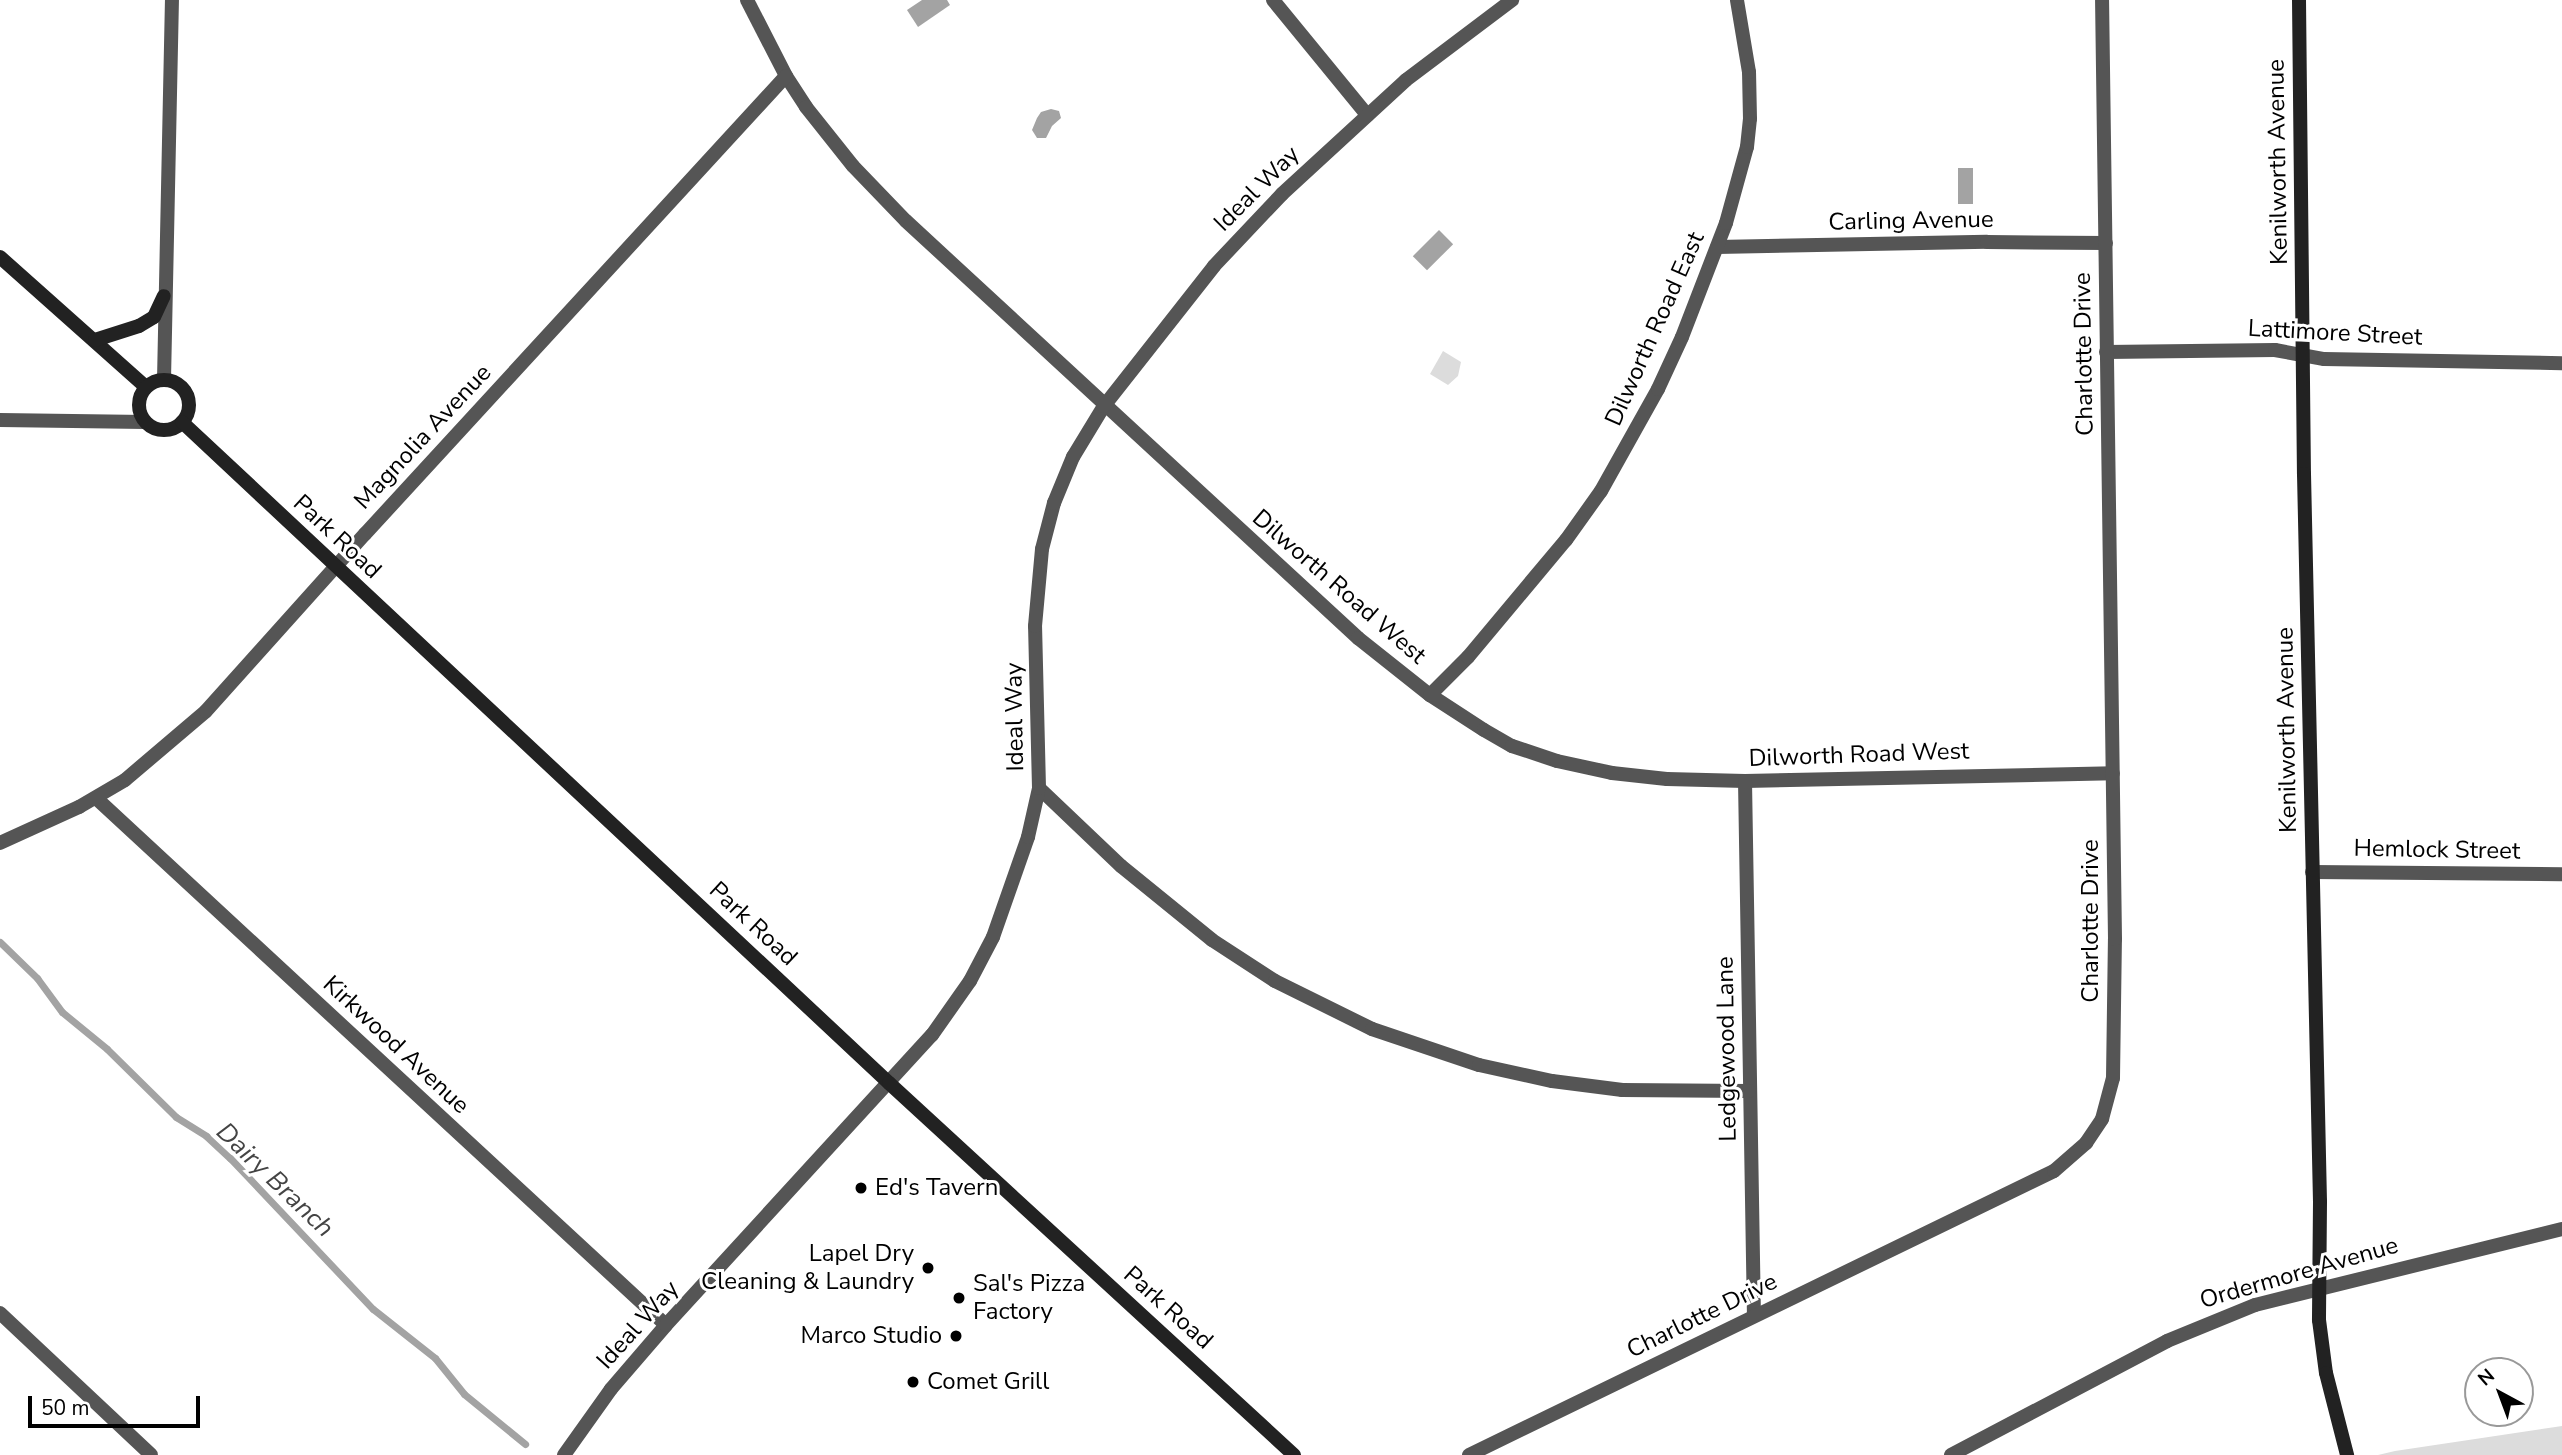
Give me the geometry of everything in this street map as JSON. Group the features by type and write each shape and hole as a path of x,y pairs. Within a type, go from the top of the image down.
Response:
{"street":[{"path":"164,380 172,0"},
{"name":"Dilworth Road West","path":"747,0 786,76 853,166 896,211 1358,638 1430,695 1512,746 1557,761 1612,773 1648,777 1745,781 2113,773"},
{"path":"1273,0 1367,115"},
{"name":"Ideal Way","path":"564,1455 611,1389 666,1325 932,1035 970,981 993,937 1024,849 1039,788 1035,626 1042,549 1054,503 1073,457 1104,406 1214,266 1282,194 1367,115 1512,0"},
{"name":"Dilworth Road East","path":"1430,695 1468,657 1566,540 1601,491 1658,389 1717,247 1739,185 1750,119 1747,52 1737,0"},
{"name":"Charlotte Drive","path":"1469,1455 2054,1171 2086,1143 2105,1112 2113,1078 2113,773 2102,0"},
{"name":"Kenilworth Avenue","path":"2300,0 2319,1320 2326,1373 2347,1455"},
{"name":"Magnolia Avenue","path":"0,843 96,797 125,780 206,712 786,76"},
{"name":"Carling Avenue","path":"1717,247 1987,242 2106,243"},
{"path":"0,257 146,387"},
{"path":"95,340 139,326 153,317 164,296"},
{"name":"Lattimore Street","path":"2106,352 2274,350 2324,359 2562,363"},
{"path":"0,420 145,422 152,427 167,430 182,422 189,405 187,395 174,382 164,380 146,387 139,404 145,422"},
{"name":"Park Road","path":"182,422 889,1083 1294,1455"},
{"name":"Ledgewood Lane","path":"1745,781 1754,1316"},
{"path":"1039,788 1121,866 1212,940 1275,981 1372,1029 1479,1065 1552,1081 1622,1090 1749,1091"},
{"name":"Kirkwood Avenue","path":"96,797 666,1325"},
{"name":"Hemlock Street","path":"2312,872 2562,874"},
{"name":"Ordermore Avenue","path":"1951,1455 2199,1326 2255,1305 2320,1286 2562,1229"},
{"path":"0,1313 151,1455"}],"shaded area":[{"path":"922,0 947,0 950,5 918,27 907,10"},
{"path":"1051,109 1059,111 1061,118 1052,126 1046,138 1037,138 1032,130 1037,118 1041,112"},
{"path":"1958,168 1973,168 1973,204 1958,204"},
{"path":"1439,230 1453,244 1427,270 1413,256"},
{"path":"1443,351 1461,362 1458,376 1448,385 1430,374"},
{"path":"2562,1426 2562,1455 2378,1455 2395,1451"}],"waterway":[{"name":"Dairy Branch","path":"0,942 37,978 62,1012 107,1049 176,1117 206,1136 230,1158 373,1309 435,1358 464,1394 525,1444"}],"place":[{"name":"Ed's Tavern","path":"861,1188"},
{"name":"Lapel Dry Cleaning & Laundry","path":"928,1268"},
{"name":"Sal's Pizza Factory","path":"959,1298"},
{"name":"Marco Studio","path":"956,1336"},
{"name":"Comet Grill","path":"913,1382"}]}
